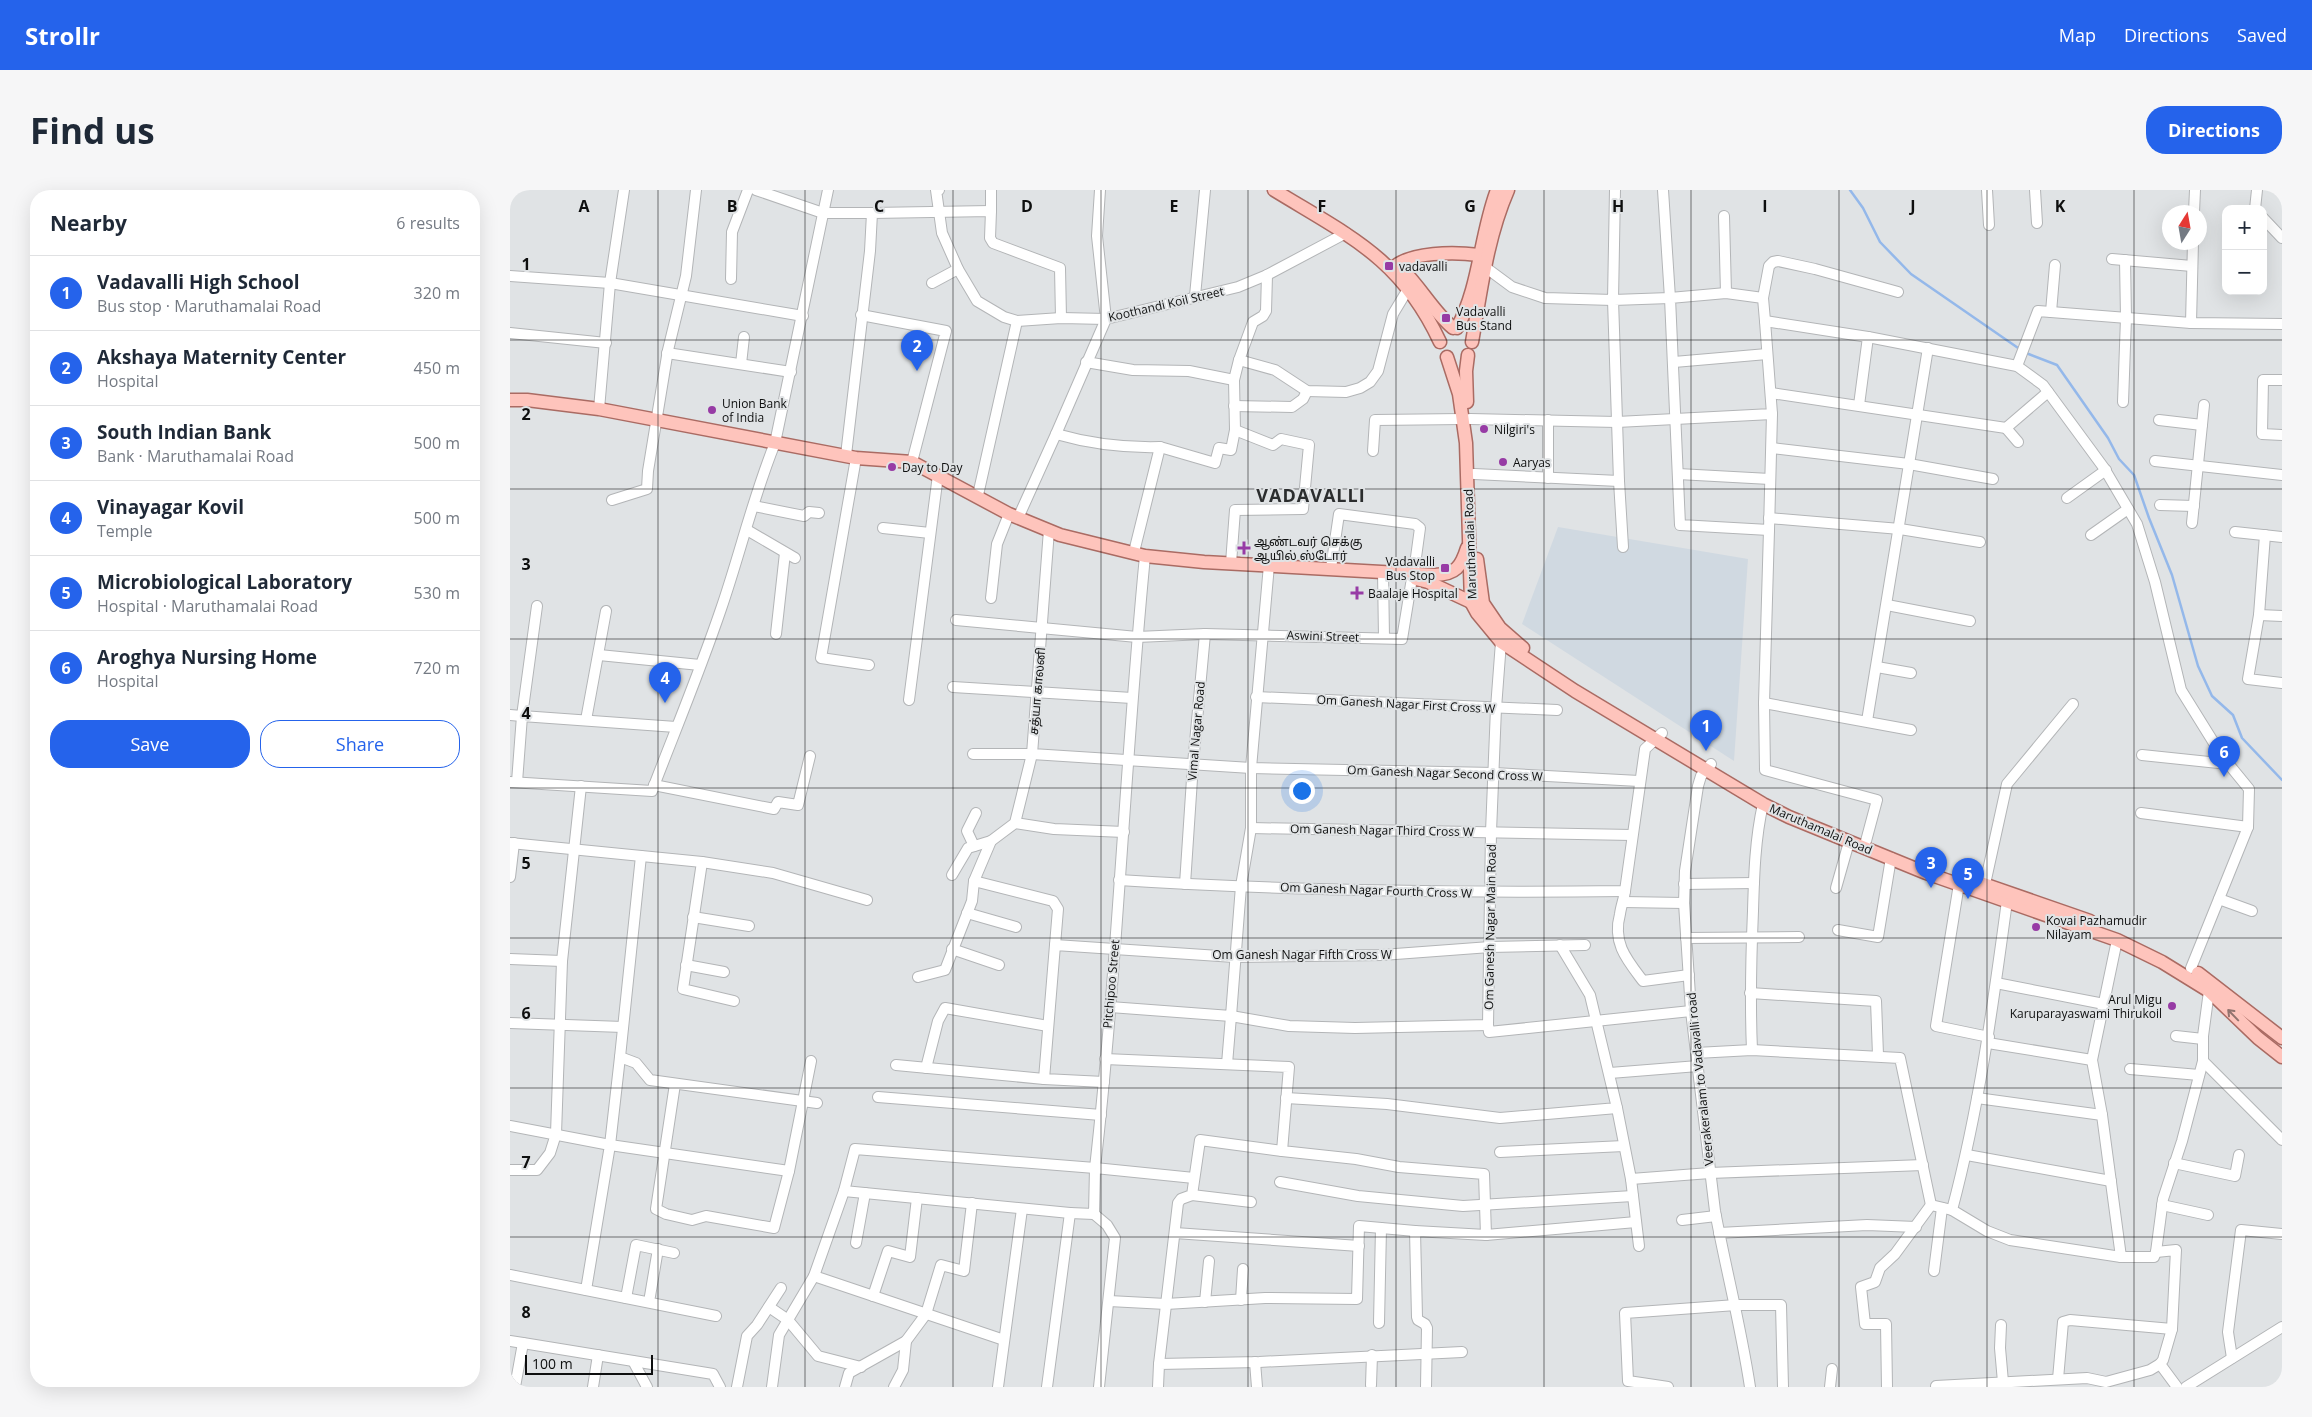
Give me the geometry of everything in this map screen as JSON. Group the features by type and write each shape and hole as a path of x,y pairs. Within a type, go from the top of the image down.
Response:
{"main road":[{"path":"1274,190 1346,233 1415,282 1442,318 1455,328 1469,334 1472,342"},
{"path":"1291,190 1348,226 1394,266 1422,307 1440,342 1441,350 1447,357 1456,360 1468,355 1472,342 1485,267 1499,212 1508,190"},
{"path":"1440,342 1444,333 1455,328 1466,312 1478,255 1497,190"},
{"path":"1394,266 1409,259 1451,252 1478,255"},
{"name":"Maruthamalai Road","path":"1468,355 1466,419 1469,579 1476,599 1501,642 1575,691 1658,736"},
{"name":"Maruthamalai Road","path":"1447,357 1466,419 1474,474 1477,557 1476,599"},
{"path":"510,400 527,400 599,409 656,418 775,443 851,456 912,462 978,495 1014,516 1060,535 1140,554 1231,563 1331,568 1413,575 1448,575 1469,579"},
{"path":"1448,575 1457,570 1464,558 1469,541"},
{"path":"1428,582 1458,586 1469,579 1477,557"},
{"path":"1413,575 1476,599"},
{"name":"Maruthamalai Road","path":"1476,599 1483,603 1492,617 1514,642 1658,736 1709,767 1780,806 1866,841 2062,910 2133,938 2191,968 2282,1057"},
{"name":"Maruthamalai Road","path":"1709,767 1763,804 1789,818 1959,884 2117,940 2212,987 2277,1035"}],"street":[{"path":"599,409 610,283 624,190"},
{"path":"612,500 647,489 667,353 686,276 696,190"},
{"path":"731,279 732,232 748,190"},
{"path":"756,190 785,195 823,213 991,211"},
{"path":"537,606 513,782 652,791 720,612 747,530 762,476 775,443 828,190"},
{"path":"938,190 938,212 942,233 958,269 977,300 1004,317 1017,322 978,495"},
{"path":"991,190 990,238 993,243 1060,268 1061,318"},
{"path":"991,598 997,544 1014,516 1056,434 1106,319 1097,236 1100,190"},
{"path":"1195,296 1205,190"},
{"path":"1615,190 1613,300 1623,547"},
{"path":"1663,190 1674,362 1674,418 1680,525 1769,530"},
{"path":"1988,190 1989,225"},
{"path":"2035,190 2036,223"},
{"path":"2194,205 2195,190"},
{"path":"2255,205 2257,190"},
{"path":"869,665 821,658 851,456 861,315 870,251 872,213"},
{"path":"1724,216 1726,293"},
{"path":"2267,222 2282,238"},
{"name":"Koothandi Koil Street","path":"1017,322 1061,318 1106,319 1238,287 1346,233"},
{"path":"2191,323 2193,250"},
{"path":"2112,259 2192,266"},
{"path":"2123,402 2126,318 2125,260"},
{"path":"1866,841 1876,800 1765,770 1764,703 1772,414 1763,298 1769,266 1773,262 1778,261 1815,269 1898,292"},
{"path":"2051,312 2055,265"},
{"path":"1485,267 1512,287 1545,298 1613,300 1670,298 1726,293 1763,298"},
{"path":"932,283 958,269"},
{"path":"1056,434 1091,444 1134,448 1160,447 1215,463 1219,448 1232,450 1235,430 1234,380 1253,322 1263,316 1266,311 1267,274"},
{"path":"510,276 610,283 803,316"},
{"path":"1239,360 1275,370 1306,391 1346,392 1360,388 1370,382 1378,372 1393,314 1408,288"},
{"path":"2017,366 2038,311 2191,323 2282,324"},
{"path":"861,315 946,331 912,462"},
{"path":"1765,321 1868,336 2017,366 2043,385 2106,470 2137,524 2155,582 2181,690 2228,764 2249,789 2248,827 2191,968"},
{"path":"510,333 606,343"},
{"path":"1858,405 1868,336"},
{"path":"741,364 744,337"},
{"path":"1867,721 1900,529 1928,348"},
{"path":"667,353 791,372"},
{"path":"1674,362 1766,354"},
{"path":"1086,362 1134,370 1189,372 1234,380"},
{"path":"2282,380 2263,380 2262,434 2282,435"},
{"path":"1234,406 1292,408 1303,399 1306,391"},
{"path":"2006,428 2048,392"},
{"path":"1771,394 1858,405 2006,428 2018,442"},
{"path":"2192,523 2204,405"},
{"path":"1373,450 1375,420 1466,419 1617,422 1772,414"},
{"path":"1548,420 1548,478"},
{"path":"2159,420 2202,425"},
{"path":"1231,563 1235,510 1303,509 1310,445 1281,439 1273,445 1235,430"},
{"name":"Pitchipoo Street","path":"1094,1214 1095,1168 1104,1082 1124,832 1137,637 1140,554 1160,447"},
{"path":"1772,448 1909,464 1993,479"},
{"path":"2155,461 2282,475"},
{"path":"2067,498 2106,470"},
{"path":"1474,474 1619,481"},
{"path":"1678,474 1770,479"},
{"path":"909,700 938,475"},
{"path":"2160,505 2194,506"},
{"path":"754,506 804,516 809,512 818,513"},
{"path":"2091,535 2128,509"},
{"path":"1331,568 1339,514 1415,524 1420,528 1413,575"},
{"path":"1770,518 1900,529 1980,542"},
{"path":"882,528 930,533"},
{"path":"747,530 795,558"},
{"name":"சத்யா காலனி","path":"1015,823 1032,754 1049,530"},
{"path":"2235,532 2282,537"},
{"path":"2265,535 2259,614 2248,679 2282,683"},
{"path":"776,634 785,553"},
{"path":"1228,1064 1234,957 1241,886 1251,828 1251,768 1269,565"},
{"path":"1384,638 1387,572"},
{"name":"Aswini Street","path":"1262,634 1402,639 1413,575"},
{"path":"1887,605 1970,621"},
{"path":"586,720 606,611"},
{"path":"2259,614 2282,616"},
{"path":"956,620 1137,637 1262,634"},
{"name":"Vimal Nagar Road","path":"1185,884 1193,764 1205,634"},
{"name":"Om Ganesh Nagar Main Road","path":"1110,1007 1231,1016 1288,1026 1355,1028 1488,1025 1491,832 1496,708 1501,642"},
{"path":"599,655 700,665"},
{"path":"1877,667 1911,674"},
{"path":"953,687 1132,698"},
{"name":"Om Ganesh Nagar First Cross W","path":"1256,698 1557,710"},
{"path":"1764,703 1911,730"},
{"path":"1985,884 2007,784 2073,704"},
{"path":"510,715 676,727"},
{"path":"1658,736 1645,749 1617,935 1624,956 1643,981 1689,975"},
{"path":"973,754 1032,754 1128,762"},
{"path":"2142,755 2228,764"},
{"path":"654,785 774,810 778,802 798,805 810,756"},
{"name":"Om Ganesh Nagar Second Cross W","path":"1128,762 1251,768 1494,773 1639,780"},
{"name":"Veerakeralam to Vadavalli road","path":"1709,767 1701,776 1698,786 1685,871 1686,938 1696,1054 1716,1216 1736,1305 1750,1387"},
{"path":"510,1170 537,1170 550,1153 556,1134 562,961 581,786"},
{"path":"1752,1050 1750,993 1754,883 1758,825 1763,804"},
{"path":"974,846 967,831 976,813"},
{"path":"2141,813 2248,827"},
{"path":"952,875 968,848 991,841 1015,823 1054,829 1124,832"},
{"name":"Om Ganesh Nagar Third Cross W","path":"1251,828 1632,835"},
{"path":"918,977 945,970 972,901 974,881 991,841"},
{"path":"1836,888 1849,842"},
{"path":"510,877 512,843 702,862 773,874 867,900"},
{"path":"586,1290 610,1145 641,856"},
{"path":"1838,930 1878,937 1891,858"},
{"path":"702,862 683,989 734,1001"},
{"name":"Om Ganesh Nagar Fourth Cross W","path":"1119,880 1241,886 1491,893 1625,891"},
{"path":"974,881 1053,901 1058,909 1044,1079"},
{"path":"1684,884 1754,883"},
{"path":"1959,884 1936,1026 1988,1040 2092,1060"},
{"path":"2219,899 2252,911"},
{"path":"1934,1271 1947,1209 1967,1155 1988,1040 2007,901"},
{"path":"1623,902 1684,904"},
{"path":"967,913 1016,927"},
{"path":"693,917 749,926"},
{"path":"1686,938 1799,937"},
{"path":"2117,940 2092,1060 2102,1115 2121,1257"},
{"name":"Om Ganesh Nagar Fifth Cross W","path":"1055,945 1234,957 1382,955 1490,947 1585,945"},
{"path":"1560,945 1590,995 1610,1072 1631,1179 1639,1246"},
{"path":"952,949 999,965"},
{"path":"510,960 562,961"},
{"path":"686,965 724,972"},
{"path":"1996,983 2104,1004"},
{"path":"1931,1205 1947,1209 2010,1240 2121,1257 2146,1258 2154,1256 2162,1204 2182,1141 2203,1061 2203,1039 2212,987"},
{"path":"1750,993 1876,1002 1878,1056"},
{"path":"926,1068 938,1022 945,1008 1048,1026"},
{"path":"1488,1025 1489,1032 1692,1011"},
{"path":"510,1023 623,1027"},
{"path":"2176,1036 2203,1039"},
{"path":"1696,1054 1752,1050 1900,1058 1931,1205 1895,1254 1880,1268 1875,1282 1861,1287 1865,1324 1886,1324 1887,1387"},
{"path":"620,1058 636,1063 650,1080 817,1103"},
{"path":"1105,1059 1289,1067 1282,1151"},
{"path":"675,1084 656,1209 666,1214 692,1220 706,1216 774,1228 789,1171 811,1061"},
{"path":"2203,1061 2282,1140"},
{"path":"896,1065 1044,1079 1104,1082"},
{"path":"1610,1072 1698,1066"},
{"path":"2130,1068 2199,1075"},
{"path":"878,1098 1101,1115"},
{"path":"1286,1098 1387,1104 1500,1118 1617,1108"},
{"path":"1977,1098 2102,1115"},
{"path":"510,1126 610,1145 789,1171"},
{"path":"1192,1195 1200,1140 1356,1159 1399,1168 1484,1174 1486,1234"},
{"path":"1500,1152 1624,1146"},
{"path":"772,1387 779,1335 814,1276 844,1191 855,1149 1095,1168 1194,1178"},
{"path":"1967,1155 2111,1181"},
{"path":"2174,1162 2235,1176 2240,1155"},
{"path":"1631,1179 1710,1173 1923,1165"},
{"path":"1280,1182 1358,1196 1463,1206 1633,1196"},
{"path":"844,1191 1070,1214 1094,1214 1107,1224 1115,1238 1099,1387"},
{"path":"856,1243 865,1193"},
{"path":"1158,1387 1178,1203 1181,1199 1192,1195 1251,1202"},
{"path":"872,1296 888,1251 910,1257 917,1198"},
{"path":"845,1387 849,1373 906,1341 926,1314 941,1265 964,1271 972,1204"},
{"path":"2162,1204 2208,1215"},
{"path":"998,1387 1022,1209"},
{"path":"1047,1387 1070,1214"},
{"path":"1682,1220 1716,1216"},
{"path":"1109,1301 1166,1304 1241,1300 1357,1299 1359,1226 1486,1234 1636,1222"},
{"path":"1719,1232 1867,1225 1916,1227"},
{"path":"1379,1323 1381,1228"},
{"path":"2232,1358 2228,1332 2241,1230 2282,1234"},
{"path":"1415,1231 1417,1316 1418,1320 1425,1324 1427,1328 1426,1387"},
{"path":"1175,1233 1359,1246"},
{"path":"626,1298 636,1245 674,1253"},
{"path":"649,1302 658,1249"},
{"path":"1936,1386 2004,1385 2088,1378 2106,1382 2150,1370 2160,1364 2172,1329 2176,1250 2156,1252"},
{"path":"1205,1302 1209,1261"},
{"path":"1241,1300 1243,1269"},
{"path":"510,1275 716,1316"},
{"path":"814,1276 1004,1340"},
{"path":"737,1387 747,1336 781,1288"},
{"path":"1668,1387 1628,1382 1625,1313 1736,1305 1781,1305 1784,1387"},
{"path":"769,1307 788,1320 818,1356 861,1366"},
{"path":"2058,1380 2063,1322 2070,1320 2172,1329"},
{"path":"2001,1325 2000,1348 2004,1385"},
{"path":"2186,1387 2282,1327"},
{"path":"510,1340 713,1374 720,1387"},
{"path":"894,1387 902,1370 906,1341"},
{"path":"515,1387 523,1343"},
{"path":"1159,1364 1255,1362 1427,1352 1462,1352"},
{"path":"593,1387 598,1355"},
{"path":"1371,1385 1372,1356"},
{"path":"633,1361 647,1387"},
{"path":"1255,1362 1257,1387"},
{"path":"2160,1364 2177,1387"},
{"path":"1830,1387 1832,1369"}],"shaded area":[{"path":"1558,527 1748,559 1734,761 1522,624"}],"waterway":[{"path":"1850,190 1863,208 1880,242 1911,274 2021,350"},
{"path":"2026,353 2057,365 2108,438 2119,459 2134,475 2172,575 2198,666 2212,696 2233,715 2242,738 2282,780"}],"place":[{"name":"vadavalli","path":"1389,266"},
{"name":"Vadavalli Bus Stand","path":"1446,318"},
{"name":"Akshaya Maternity Center","path":"917,371"},
{"name":"Union Bank of India","path":"712,410"},
{"name":"Nilgiri's","path":"1484,429"},
{"name":"Aaryas","path":"1503,462"},
{"name":"Day to Day","path":"892,467"},
{"name":"ஆண்டவர் செக்கு ஆயில் ஸ்டோர்","path":"1244,548"},
{"name":"Vadavalli Bus Stop","path":"1445,568"},
{"name":"Baalaje Hospital","path":"1357,593"},
{"name":"Vinayagar Kovil","path":"665,703"},
{"name":"Vadavalli High School","path":"1706,751"},
{"name":"Aroghya Nursing Home","path":"2224,777"},
{"name":"South Indian Bank","path":"1931,888"},
{"name":"Microbiological Laboratory","path":"1968,899"},
{"name":"Kovai Pazhamudir Nilayam","path":"2036,927"},
{"name":"Arul Migu Karuparayaswami Thirukoil","path":"2172,1006"}],"district":[{"name":"VADAVALLI","path":"1311,495"}]}
